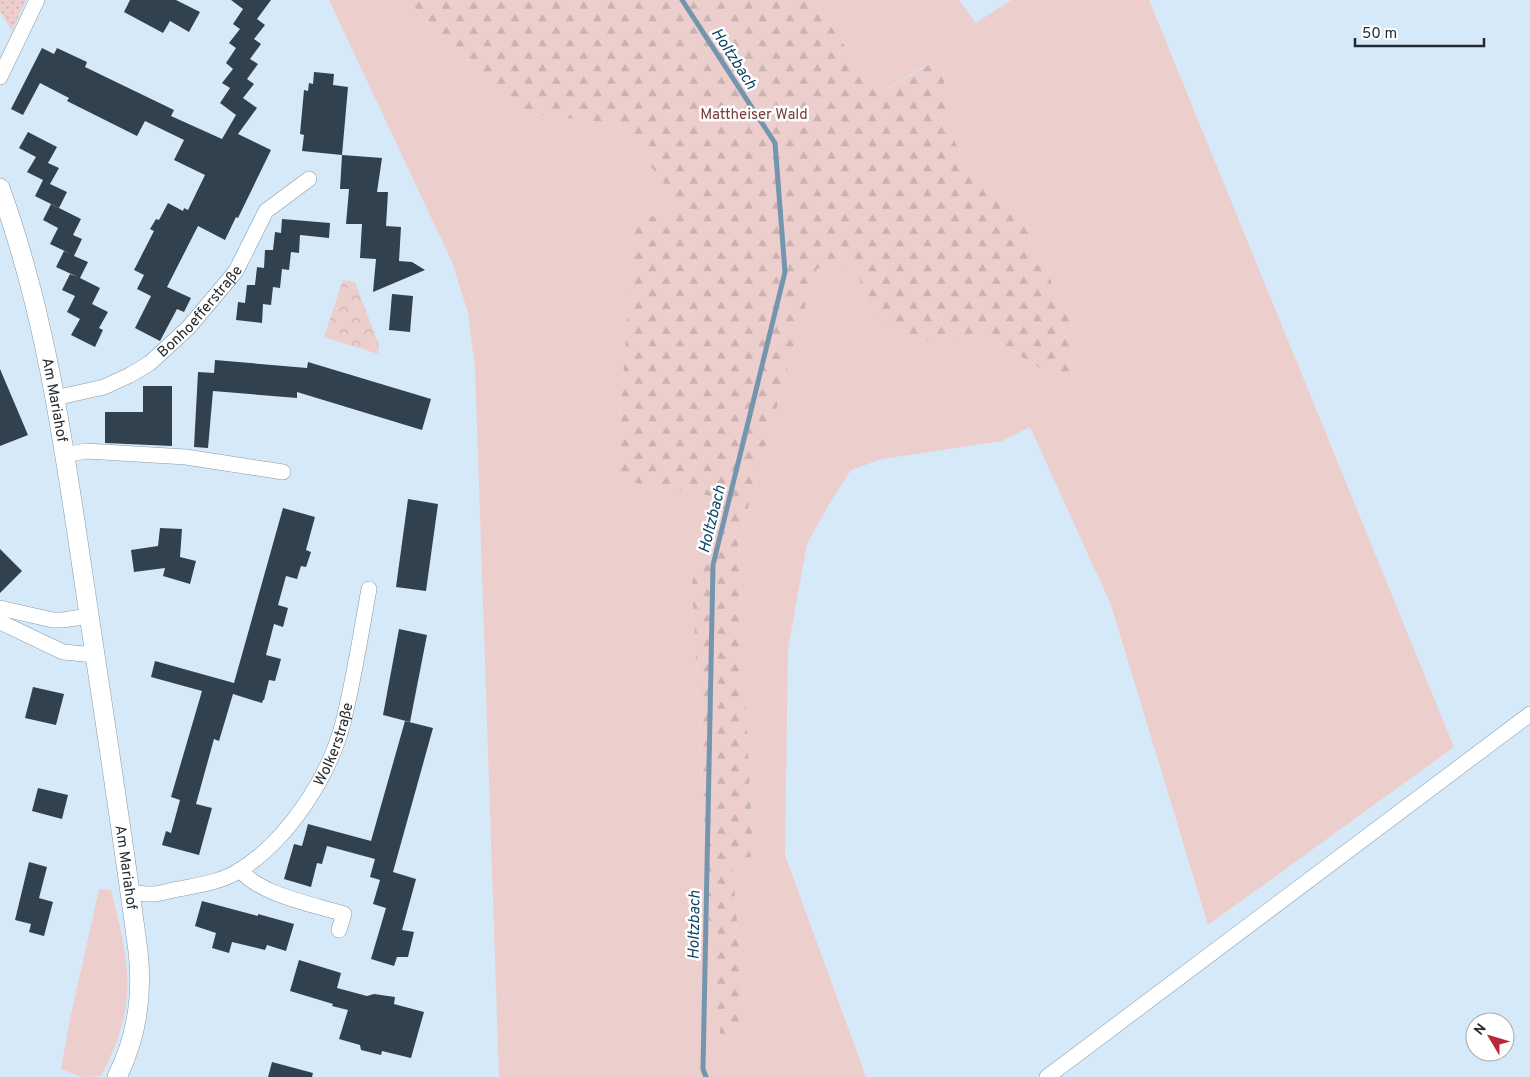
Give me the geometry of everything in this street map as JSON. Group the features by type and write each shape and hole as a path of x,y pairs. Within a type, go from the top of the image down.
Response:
{"street":[{"path":"0,77 37,0"},
{"name":"Bonhoefferstraße","path":"54,398 104,387 150,363 187,329 236,271 266,210 308,179"},
{"name":"Am Mariahof","path":"0,188 20,250 41,327 73,502 140,968 138,1014 129,1050 117,1077"},
{"path":"64,455 86,451 186,457 283,472"},
{"name":"Wolkerstraße","path":"130,893 154,894 218,880 240,870 277,840 315,790 326,768 343,724 369,589"},
{"path":"0,608 53,620 89,616"},
{"path":"0,622 63,652 95,655"},
{"path":"1047,1077 1530,714"},
{"path":"240,870 256,885 268,891 344,914 339,930"}],"green space":[{"path":"0,0 26,0 12,31 0,11"},
{"path":"329,0 406,0 522,113 618,124 688,214 634,218 616,480 713,496 692,583 710,935 721,1043 746,1026 732,862 753,856 738,543 817,269 837,263 856,267 869,310 929,341 993,339 1074,389 1070,364 1073,340 1071,321 1056,296 1046,266 1031,243 1028,226 1021,213 1004,201 966,161 946,127 943,71 937,60 879,94 812,0 959,0 976,23 1011,0 1149,0 1454,747 1208,925 1111,605 1030,427 1002,441 882,459 851,470 829,504 807,544 788,649 785,855 866,1077 499,1077 475,368 468,313 452,262"},
{"name":"Mattheiser Wald","path":"406,0 812,0 879,94 937,60 943,71 946,127 966,161 1004,201 1021,213 1028,226 1031,243 1046,266 1056,296 1071,321 1073,339 1070,364 1074,389 993,339 929,341 887,327 869,310 856,267 837,263 817,269 738,543 753,856 732,862 746,1026 721,1043 710,935 692,583 712,496 616,480 634,218 687,213 618,124 522,113"},
{"path":"343,280 355,282 379,345 378,354 324,337"},
{"path":"99,889 111,890 125,956 128,983 127,996 124,1017 118,1037 101,1076 81,1077 61,1069 70,1019"}],"building":[{"path":"130,0 176,0 200,12 189,32 170,21 163,33 124,12"},
{"path":"231,0 271,0 257,19 265,25 254,39 261,44 250,59 258,64 247,79 254,84 243,98 257,108 238,134 271,150 238,218 236,217 225,240 198,226 167,287 191,298 184,312 177,309 160,341 135,328 151,296 137,289 144,275 134,270 154,231 150,229 156,219 159,220 168,203 183,211 184,208 188,210 205,175 174,160 184,140 145,121 137,136 67,101 69,98 40,83 23,115 11,109 42,48 54,54 57,48 87,62 85,67 174,110 171,116 222,139 236,115 220,103 230,88 222,83 233,69 226,63 236,48 229,43 240,29 233,24 243,9"},
{"path":"314,72 334,74 333,85 348,87 342,155 302,151 304,135 300,134 304,90 308,91 309,83 313,84"},
{"path":"28,132 57,147 48,163 59,168 50,184 67,192 59,208 35,196 43,180 27,172 36,157 19,148"},
{"path":"342,155 382,158 377,192 388,192 386,226 401,227 399,261 412,262 425,270 373,292 376,259 360,258 362,224 346,224 349,189 340,189"},
{"path":"51,204 81,219 73,235 82,239 74,256 88,262 80,278 100,288 92,304 108,312 99,328 103,330 95,347 71,335 80,319 67,312 75,296 62,290 70,274 78,277 56,267 64,251 71,254 50,244 58,228 43,220"},
{"path":"282,219 330,223 329,238 300,235 299,253 291,252 289,270 282,269 280,288 273,287 271,305 263,304 262,323 236,320 238,302 245,303 247,285 255,285 257,267 264,268 265,250 273,250 275,232 281,233"},
{"path":"392,294 413,296 410,332 389,330"},
{"path":"215,360 307,368 308,362 431,399 422,430 297,392 297,398 213,391 208,448 194,447 198,372 214,373"},
{"path":"0,369 28,435 0,446"},
{"path":"143,386 172,386 172,446 105,443 105,412 143,412"},
{"path":"408,499 438,504 426,591 396,587"},
{"path":"283,508 315,517 306,550 311,552 306,567 301,566 297,579 286,576 278,605 288,608 283,627 274,624 266,655 281,659 275,681 269,680 262,703 233,694 219,741 214,739 196,804 212,808 199,855 162,845 166,831 171,833 180,800 171,797 202,691 151,677 155,661 234,683"},
{"path":"160,528 182,529 180,557 196,561 190,584 163,576 165,568 134,572 131,550 158,546"},
{"path":"0,549 22,571 0,593"},
{"path":"399,629 427,635 410,722 383,715"},
{"path":"33,687 64,694 56,725 25,718"},
{"path":"405,721 433,728 393,872 416,879 402,930 414,932 408,957 397,957 394,966 371,959 386,908 373,904 380,880 370,877 375,859 327,846 322,864 317,863 311,887 284,879 294,844 302,846 308,824 371,841"},
{"path":"38,788 68,795 62,819 32,811"},
{"path":"29,862 47,867 39,898 53,902 44,936 29,932 31,924 15,920"},
{"path":"202,901 294,924 286,951 267,945 265,950 232,942 229,953 212,948 216,933 195,926"},
{"path":"299,960 341,973 337,988 367,996 374,994 395,997 394,1004 424,1012 411,1058 382,1051 381,1055 361,1050 360,1045 339,1039 348,1010 290,991"},
{"path":"272,1062 313,1073 312,1077 268,1077"}],"waterway":[{"name":"Holtzbach","path":"682,0 775,143 785,272 713,565 703,1069 706,1077"}]}
